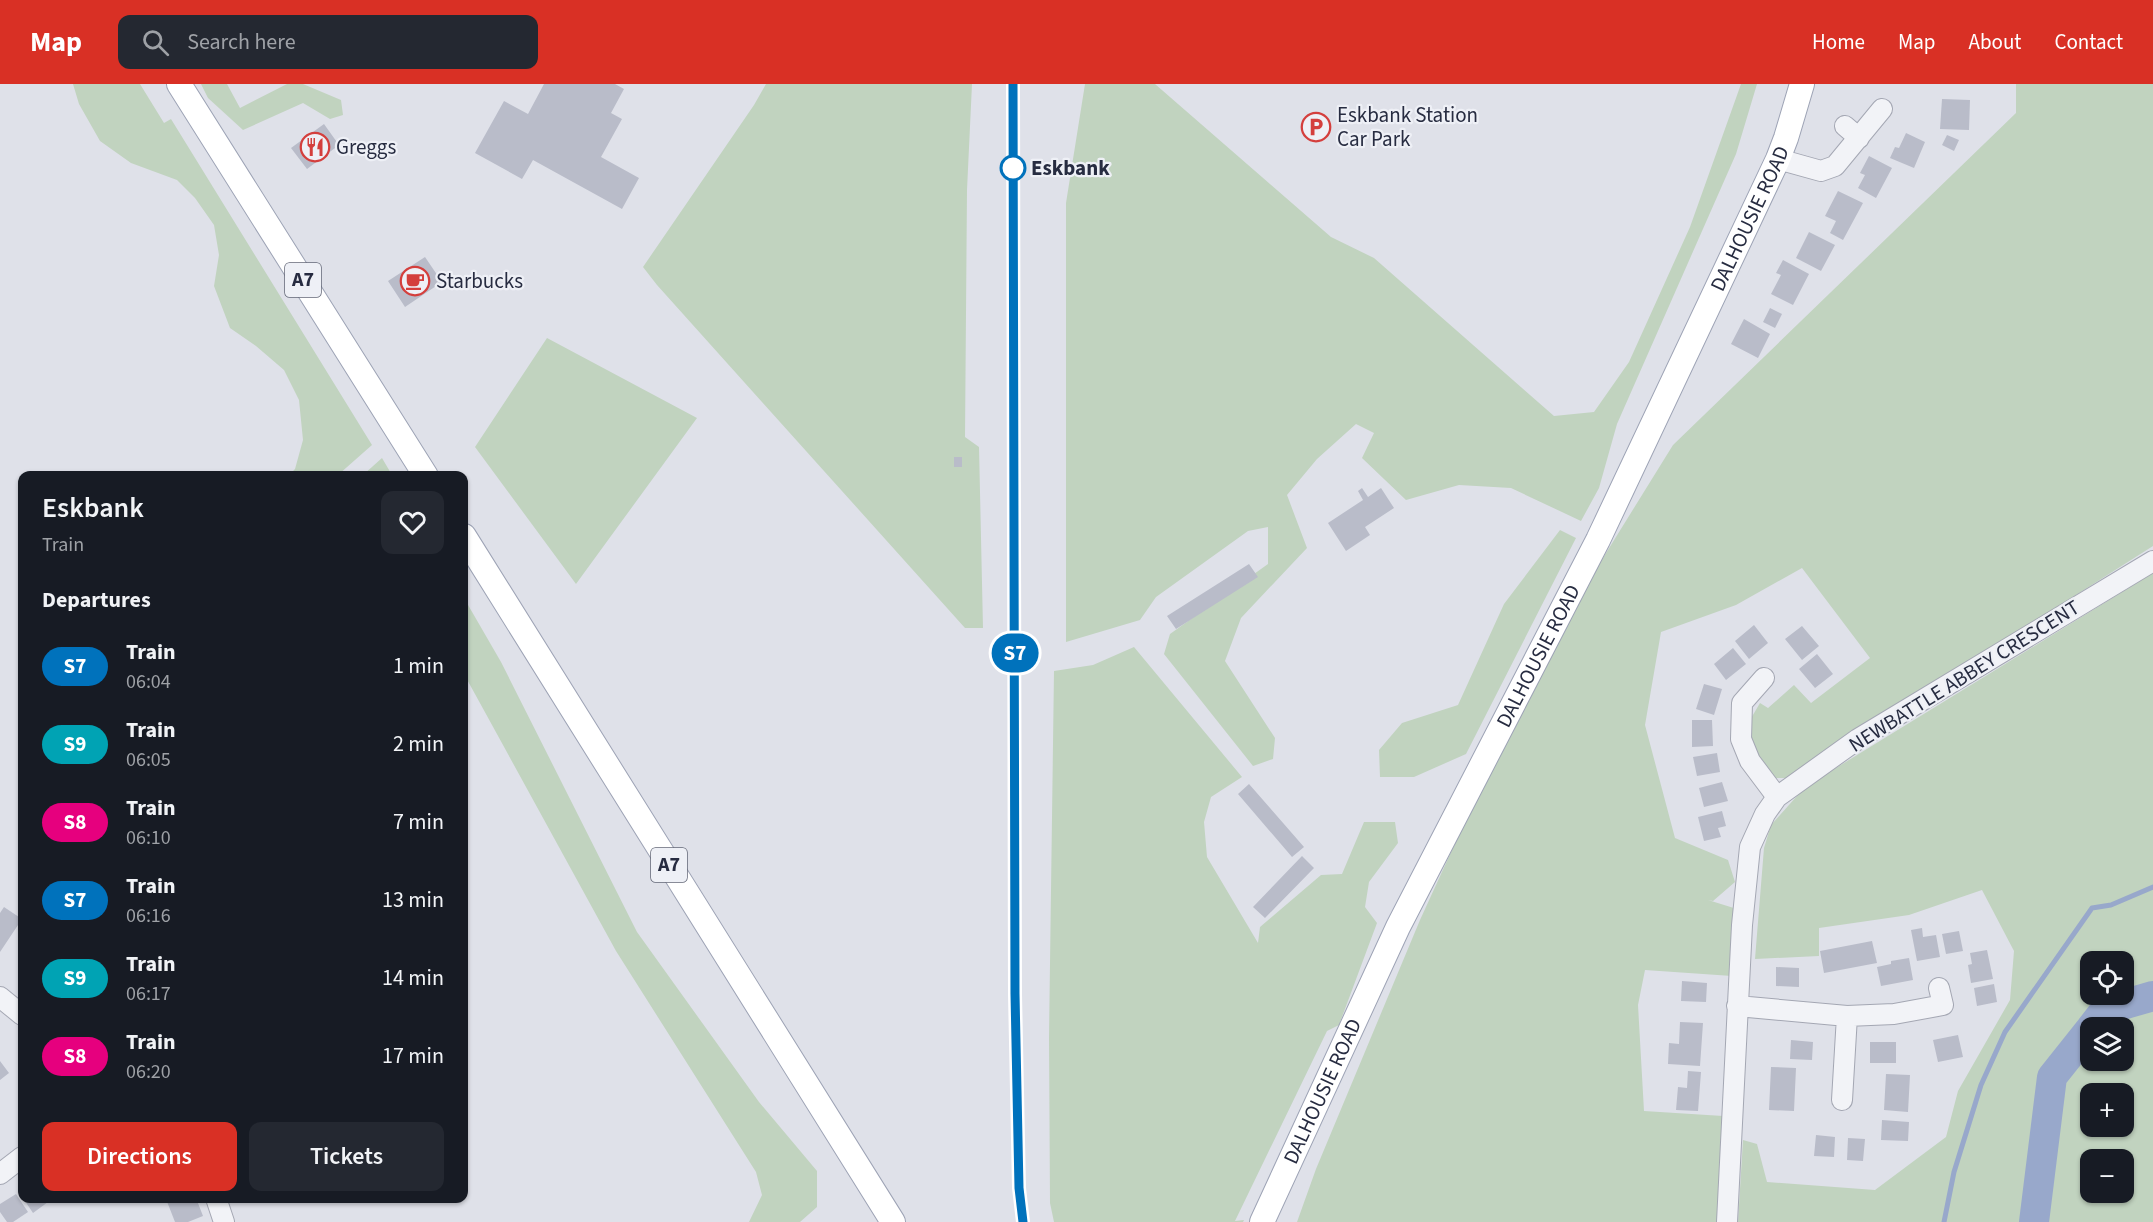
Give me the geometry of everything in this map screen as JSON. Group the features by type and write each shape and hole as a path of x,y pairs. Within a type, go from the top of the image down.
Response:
{"main road":[{"name":"A7","path":"179,84 423,471"},
{"name":"DALHOUSIE ROAD","path":"1262,1222 1398,927 1617,501 1778,159 1802,84"},
{"name":"A7","path":"468,542 893,1222"}],"street":[{"path":"1778,159 1821,171 1835,166 1852,132 1882,109"},
{"name":"NEWBATTLE ABBEY CRESCENT","path":"1727,1222 1737,1006 1750,847 1765,814 1777,797 1858,740 2153,561"},
{"path":"1764,678 1742,703 1741,740 1750,761 1777,797"},
{"path":"1737,1006 1847,1016 1894,1014 1943,1005 1939,988"},
{"path":"0,998 18,1012"},
{"path":"1842,1100 1847,1016"},
{"path":"0,1174 18,1160"},
{"path":"218,1203 224,1222"}],"green space":[{"path":"73,84 140,84 164,123 171,119 372,445 343,471 293,471 303,440 299,400 284,370 230,328 214,286 219,255 214,225 195,198 177,180 131,163 100,141 79,104"},
{"path":"201,84 227,84 240,108 287,84 303,84 341,100 343,115 330,119 303,103 243,130 208,98"},
{"path":"766,84 972,84 967,190 965,437 979,447 983,628 965,628 643,267"},
{"path":"1085,84 1155,84 1331,237 1374,258 1554,416 1594,412 1629,362 1690,227 1741,84 1757,84 1736,154 1617,424 1599,488 1581,521 1511,488 1459,485 1406,500 1362,458 1374,433 1356,424 1317,459 1287,495 1307,548 1241,618 1225,661 1275,738 1273,759 1253,766 1164,654 1170,634 1268,564 1268,527 1248,531 1156,597 1140,620 1066,642 1066,203"},
{"path":"2016,84 2153,84 2153,546 1788,778 1776,778 1763,771 1749,742 1750,720 1760,703 1768,708 1794,685 1811,703 1870,658 1802,568 1736,605 1661,632 1645,725 1675,838 1728,860 1735,882 1713,901 1708,900 1737,909 1732,976 1645,970 1638,1005 1644,1111 1723,1116 1718,1222 1297,1222 1316,1169 1420,920 1536,666 1673,445 2016,113"},
{"path":"547,338 697,418 576,584 475,447"},
{"path":"382,458 390,471 367,471"},
{"path":"1560,530 1576,538 1466,754 1414,777 1380,777 1379,750 1402,723 1458,705 1504,604"},
{"path":"2153,573 2153,1222 1738,1222 1743,1140 1757,1144 1767,1182 1875,1190 1946,1137 1958,1091 2010,1000 2014,951 1982,890 1909,915 1819,928 1819,956 1755,959 1764,848 1771,825 1805,787"},
{"path":"468,605 501,662 637,932 759,1102 817,1171 817,1207 800,1222 749,1222 762,1195 756,1172 616,951 468,681"},
{"path":"1134,647 1242,777 1211,797 1204,822 1207,857 1258,943 1260,927 1321,875 1342,874 1364,822 1395,822 1398,843 1369,882 1365,907 1377,923 1339,1025 1327,1031 1235,1221 1244,1220 1243,1222 1054,1222 1050,1203 1049,1038 1054,671 1093,665"}],"building":[{"path":"544,84 615,84 624,89 611,113 622,119 601,157 639,178 622,209 533,160 522,179 475,153 504,101 528,114"},
{"path":"1942,99 1970,100 1969,130 1940,129"},
{"name":"Greggs","path":"324,124 339,145 307,169 291,148"},
{"path":"1906,133 1925,142 1914,168 1890,158 1895,147 1899,148"},
{"path":"1947,135 1959,140 1954,151 1942,145"},
{"path":"1869,156 1892,168 1876,198 1858,188 1865,175 1860,173"},
{"path":"1838,191 1863,203 1843,240 1830,233 1836,221 1825,216"},
{"path":"1809,232 1835,245 1821,271 1796,258"},
{"name":"Starbucks","path":"425,257 442,282 405,307 388,281"},
{"path":"1783,260 1809,274 1793,305 1771,294 1781,275 1776,273"},
{"path":"1770,308 1782,314 1775,328 1763,322"},
{"path":"1744,319 1770,334 1758,358 1731,344"},
{"path":"954,457 962,457 962,467 954,467"},
{"path":"1362,488 1368,497 1381,488 1394,508 1365,527 1370,535 1346,551 1328,523 1363,500 1358,491"},
{"path":"1249,564 1258,577 1176,629 1167,616"},
{"path":"1754,625 1768,643 1749,659 1735,641"},
{"path":"1802,626 1819,646 1802,660 1785,639"},
{"path":"1733,648 1746,664 1726,680 1714,664"},
{"path":"1817,654 1833,674 1815,688 1799,669"},
{"path":"1704,684 1722,689 1714,715 1696,709"},
{"path":"1692,720 1712,720 1713,746 1692,747"},
{"path":"1717,753 1720,772 1697,776 1693,757"},
{"path":"1722,782 1728,801 1704,807 1699,788"},
{"path":"1249,784 1304,847 1292,857 1238,794"},
{"path":"1722,811 1726,826 1718,828 1721,837 1704,841 1698,817"},
{"path":"1302,856 1314,868 1265,918 1253,907"},
{"path":"4,907 18,916 18,925 0,952 0,913"},
{"path":"1922,928 1923,937 1936,935 1940,957 1917,961 1911,930"},
{"path":"1959,931 1963,951 1946,954 1942,934"},
{"path":"1872,941 1877,963 1824,973 1820,951"},
{"path":"1987,950 1993,979 1971,983 1968,965 1972,964 1970,953"},
{"path":"1909,958 1913,980 1881,986 1877,967 1891,964 1891,961"},
{"path":"1776,967 1799,968 1799,987 1776,986"},
{"path":"1682,981 1707,983 1706,1002 1681,1001"},
{"path":"1994,984 1997,1002 1977,1006 1974,988"},
{"path":"1680,1022 1703,1023 1700,1066 1668,1064 1669,1043 1679,1044"},
{"path":"1958,1035 1963,1057 1938,1062 1933,1040"},
{"path":"1791,1040 1813,1042 1812,1060 1790,1059"},
{"path":"1870,1042 1896,1042 1896,1063 1870,1063"},
{"path":"0,1061 9,1073 0,1080"},
{"path":"1771,1067 1796,1068 1794,1111 1769,1110"},
{"path":"1688,1071 1701,1072 1698,1111 1676,1110 1678,1087 1687,1088"},
{"path":"1886,1074 1910,1075 1908,1112 1884,1110"},
{"path":"1882,1120 1909,1122 1908,1141 1881,1140"},
{"path":"1816,1135 1835,1137 1834,1157 1814,1156"},
{"path":"1848,1138 1865,1139 1863,1161 1847,1160"},
{"path":"16,1194 18,1203 22,1203 28,1212 13,1222 7,1222 0,1212 0,1204"},
{"path":"26,1203 47,1203 33,1213"},
{"path":"168,1203 198,1203 203,1216 188,1222 175,1222"}],"waterway":[{"path":"1944,1222 1954,1172 1981,1085 2005,1032 2092,908 2111,905 2153,887"},
{"path":"2100,1017 2105,1010 2153,996"},
{"path":"2034,1222 2052,1077 2080,1042"}],"railway":[{"path":"1013,84 1015,994 1019,1188 1023,1222"}],"train":[{"name":"S7","path":"1013,84 1015,994 1019,1188 1023,1222"}],"place":[{"name":"Eskbank Station Car Park","path":"1316,127"},
{"name":"Greggs","path":"315,147"},
{"name":"Eskbank","path":"1013,168"},
{"name":"Starbucks","path":"415,281"}]}
